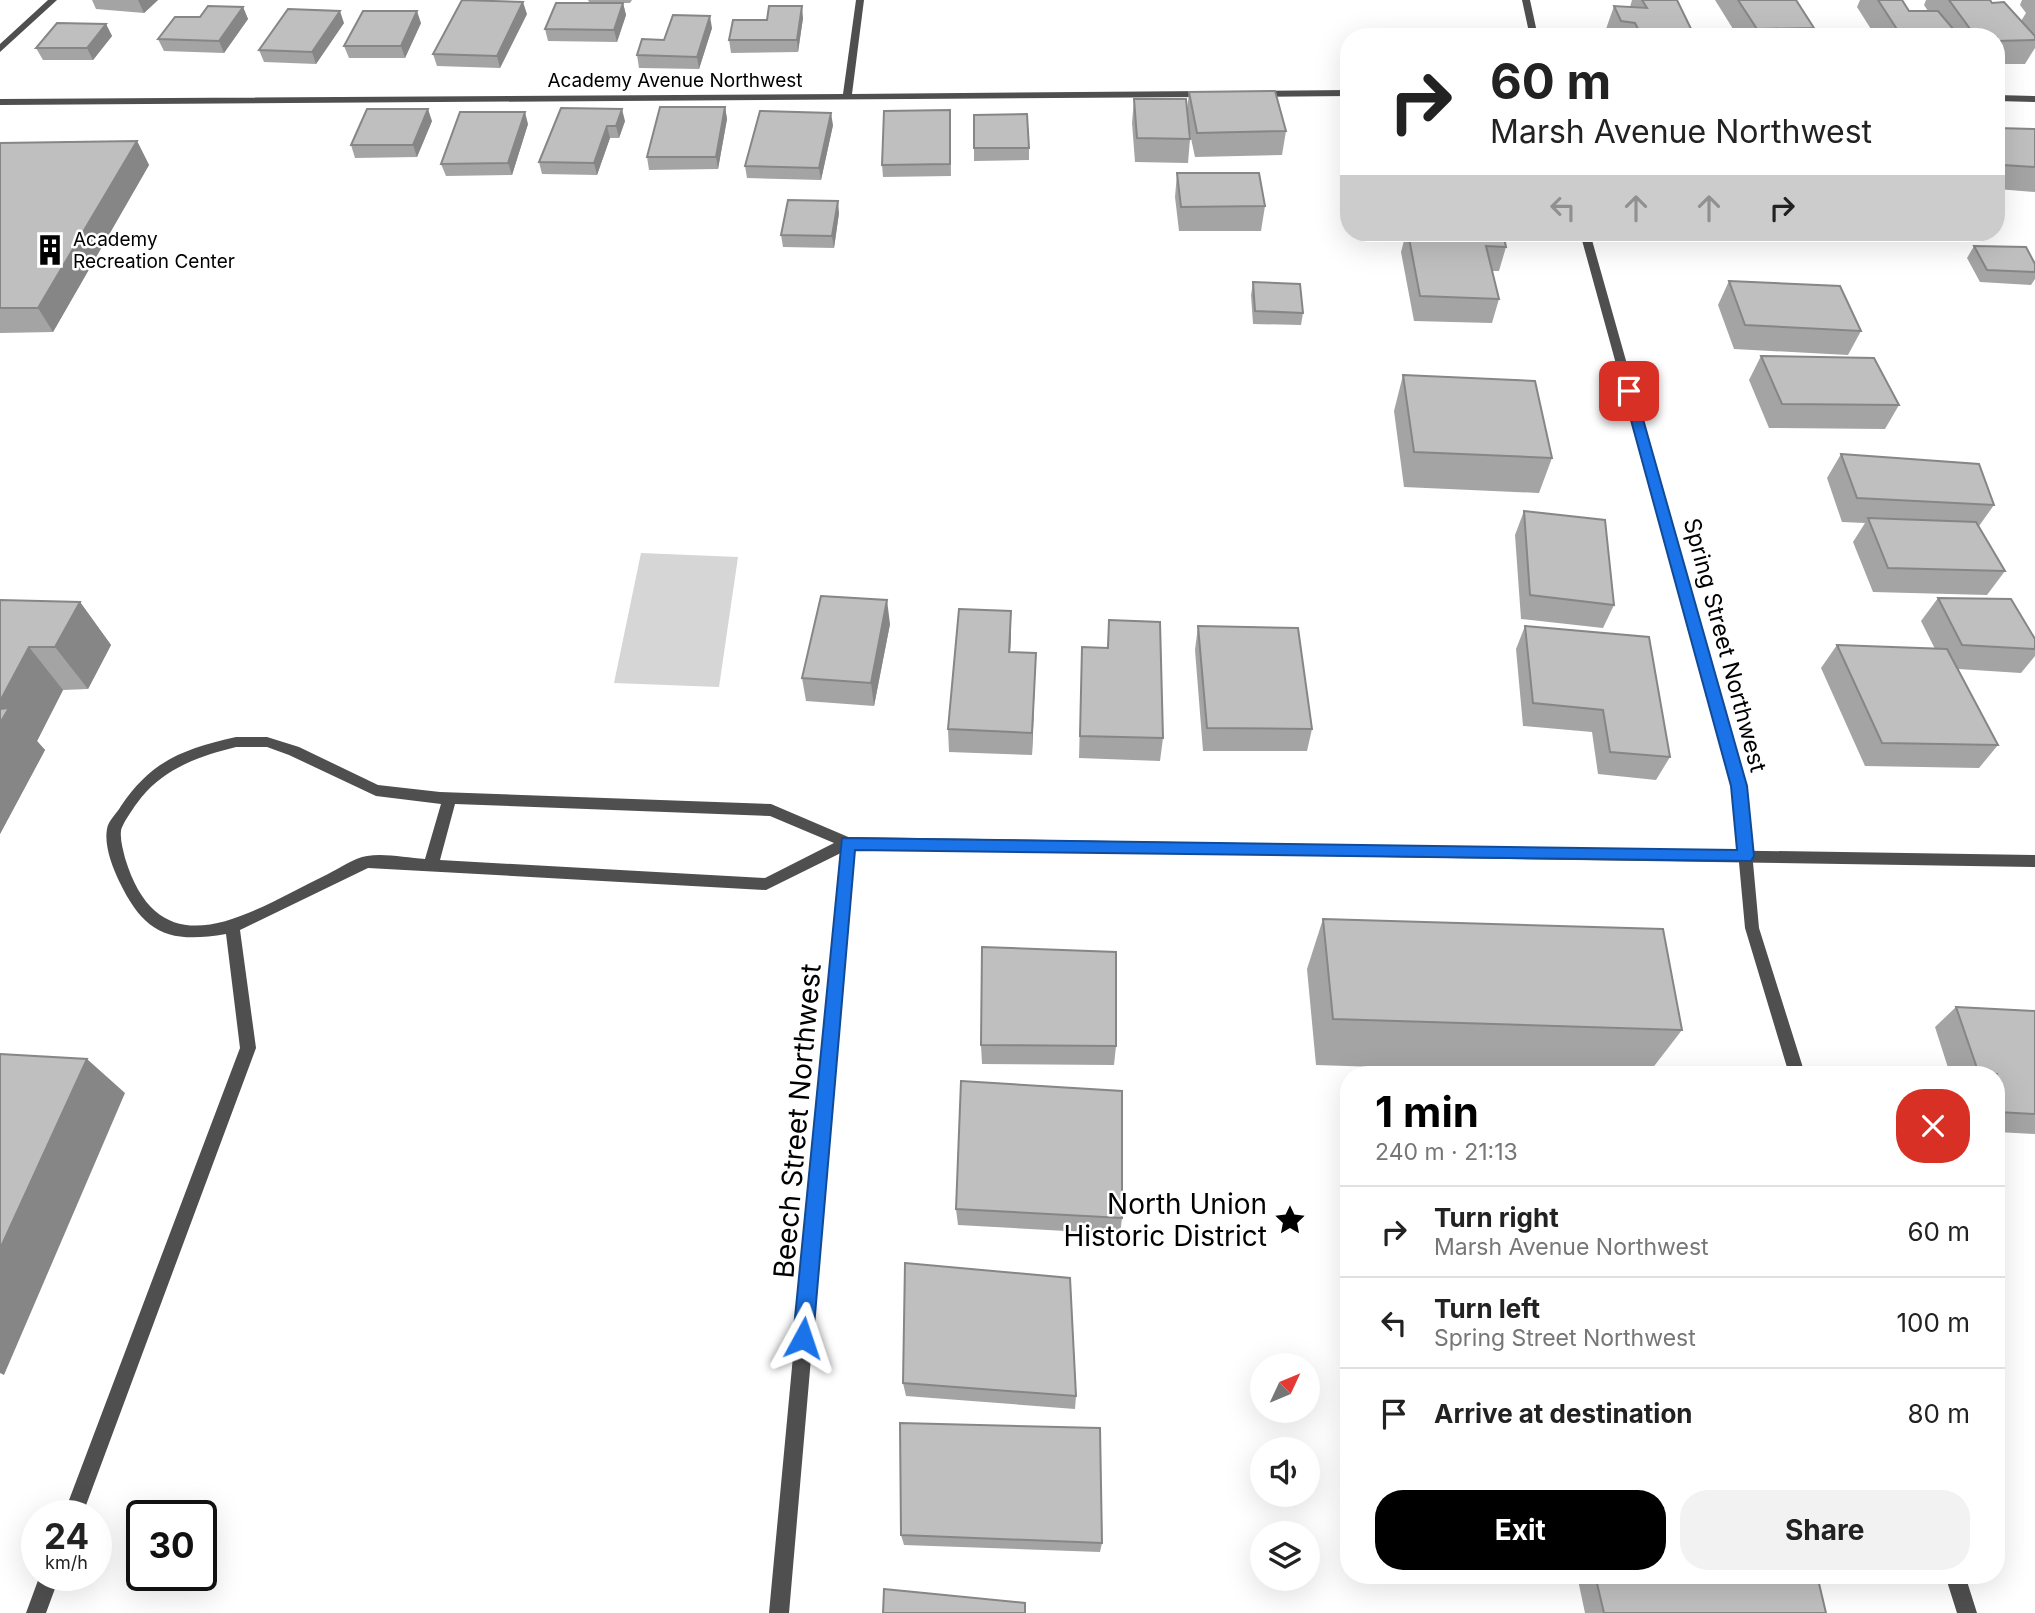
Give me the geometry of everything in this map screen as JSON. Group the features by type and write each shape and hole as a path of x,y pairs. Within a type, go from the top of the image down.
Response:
{"street":[{"path":"0,49 53,0"},
{"path":"847,96 860,0"},
{"path":"1526,0 1532,28"},
{"path":"1252,94 1340,93"},
{"name":"Academy Avenue Northwest","path":"0,102 1224,94"},
{"path":"2005,98 2035,99"},
{"name":"Spring Street Northwest","path":"1588,242 1739,786 1752,928 1795,1066"},
{"path":"848,843 766,884 367,862 232,927 196,933 175,930 156,922 137,903 122,874 115,847 114,828 140,789 161,770 181,758 216,745 267,742 294,751 376,790 450,798 771,810 848,843 2035,861"},
{"path":"431,865 450,798"},
{"name":"Beech Street Northwest","path":"779,1613 848,843"},
{"path":"78,1500 248,1048 232,927"},
{"path":"1958,1584 1967,1613"},
{"path":"36,1613 44,1591"}],"shaded area":[{"path":"641,553 738,557 719,687 614,683"}],"building":[{"path":"462,0 523,2 497,56 433,54"},
{"path":"1642,0 1677,0 1691,28 1638,28 1635,23 1621,21 1614,6 1647,8"},
{"path":"1738,0 1796,0 1814,28 1756,28"},
{"path":"1878,0 1902,0 1909,11 1938,11 1952,28 1896,28"},
{"path":"1949,0 2004,2 2035,36 2035,40 2005,41 2005,28 1969,28"},
{"path":"556,3 623,3 614,30 545,29"},
{"path":"208,6 243,7 219,41 158,39 175,17 200,17"},
{"path":"769,6 802,6 797,40 729,40 733,20 767,20"},
{"path":"288,9 340,11 312,52 259,50"},
{"path":"363,11 417,11 401,46 344,46"},
{"path":"673,15 710,16 697,57 637,55 642,39 664,40"},
{"path":"57,23 106,24 87,48 36,48"},
{"path":"1275,91 1286,131 1197,133 1189,92"},
{"path":"1134,99 1186,99 1190,139 1137,138"},
{"path":"660,107 725,107 716,157 647,157"},
{"path":"561,108 622,109 616,126 607,126 594,163 539,162"},
{"path":"367,109 428,109 413,145 351,145"},
{"path":"950,110 950,164 882,165 884,111"},
{"path":"760,111 831,113 819,168 745,166"},
{"path":"460,112 525,112 508,163 441,164"},
{"path":"1027,114 1029,148 974,148 974,115"},
{"path":"2005,128 2035,129 2035,167 2005,165"},
{"name":"Academy Recreation Center","path":"137,141 38,308 0,308 0,143"},
{"path":"1177,173 1259,173 1265,206 1181,207"},
{"path":"788,200 838,201 832,236 781,235"},
{"path":"1410,242 1505,242 1506,247 1486,246 1499,299 1420,296"},
{"path":"1974,246 2026,247 2035,264 2035,272 1987,270"},
{"path":"1729,281 1840,286 1861,331 1745,325"},
{"path":"1253,282 1300,284 1303,313 1255,311"},
{"path":"1761,356 1874,358 1899,405 1782,404"},
{"path":"1403,375 1535,381 1552,458 1414,452"},
{"path":"1841,454 1979,464 1994,505 1857,498"},
{"path":"1524,511 1605,520 1614,605 1530,595"},
{"path":"1868,518 1976,522 2005,571 1888,568"},
{"path":"821,596 887,600 871,683 802,678"},
{"path":"1938,598 2011,599 2035,639 2035,649 1962,645"},
{"path":"0,600 80,602 55,647 29,647 0,701"},
{"path":"959,609 1011,611 1009,652 1036,653 1032,733 948,729"},
{"path":"1109,620 1160,622 1163,738 1080,736 1082,647 1108,648"},
{"path":"1198,626 1298,628 1312,729 1207,728"},
{"path":"1525,626 1649,637 1670,757 1610,752 1603,710 1533,703"},
{"path":"1837,645 1947,649 1998,745 1882,743"},
{"path":"9,708 0,723 0,709"},
{"path":"1323,919 1663,929 1682,1030 1333,1019"},
{"path":"982,947 1116,952 1116,1046 981,1045"},
{"path":"1956,1007 2035,1011 2035,1114 2005,1112 2005,1066 1976,1066"},
{"path":"0,1054 87,1059 0,1249"},
{"path":"961,1081 1122,1091 1122,1218 956,1209"},
{"path":"905,1263 1070,1278 1076,1396 903,1383"},
{"path":"900,1423 1100,1428 1102,1543 901,1535"},
{"path":"1597,1584 1819,1584 1826,1613 1604,1613"},
{"path":"884,1589 1025,1603 1025,1613 883,1613"}],"place":[{"name":"Academy Recreation Center","path":"50,250"},
{"name":"North Union Historic District","path":"1290,1220"}],"route":[{"path":"803,1338 848,843 1745,856 1739,786 1629,391"}]}
